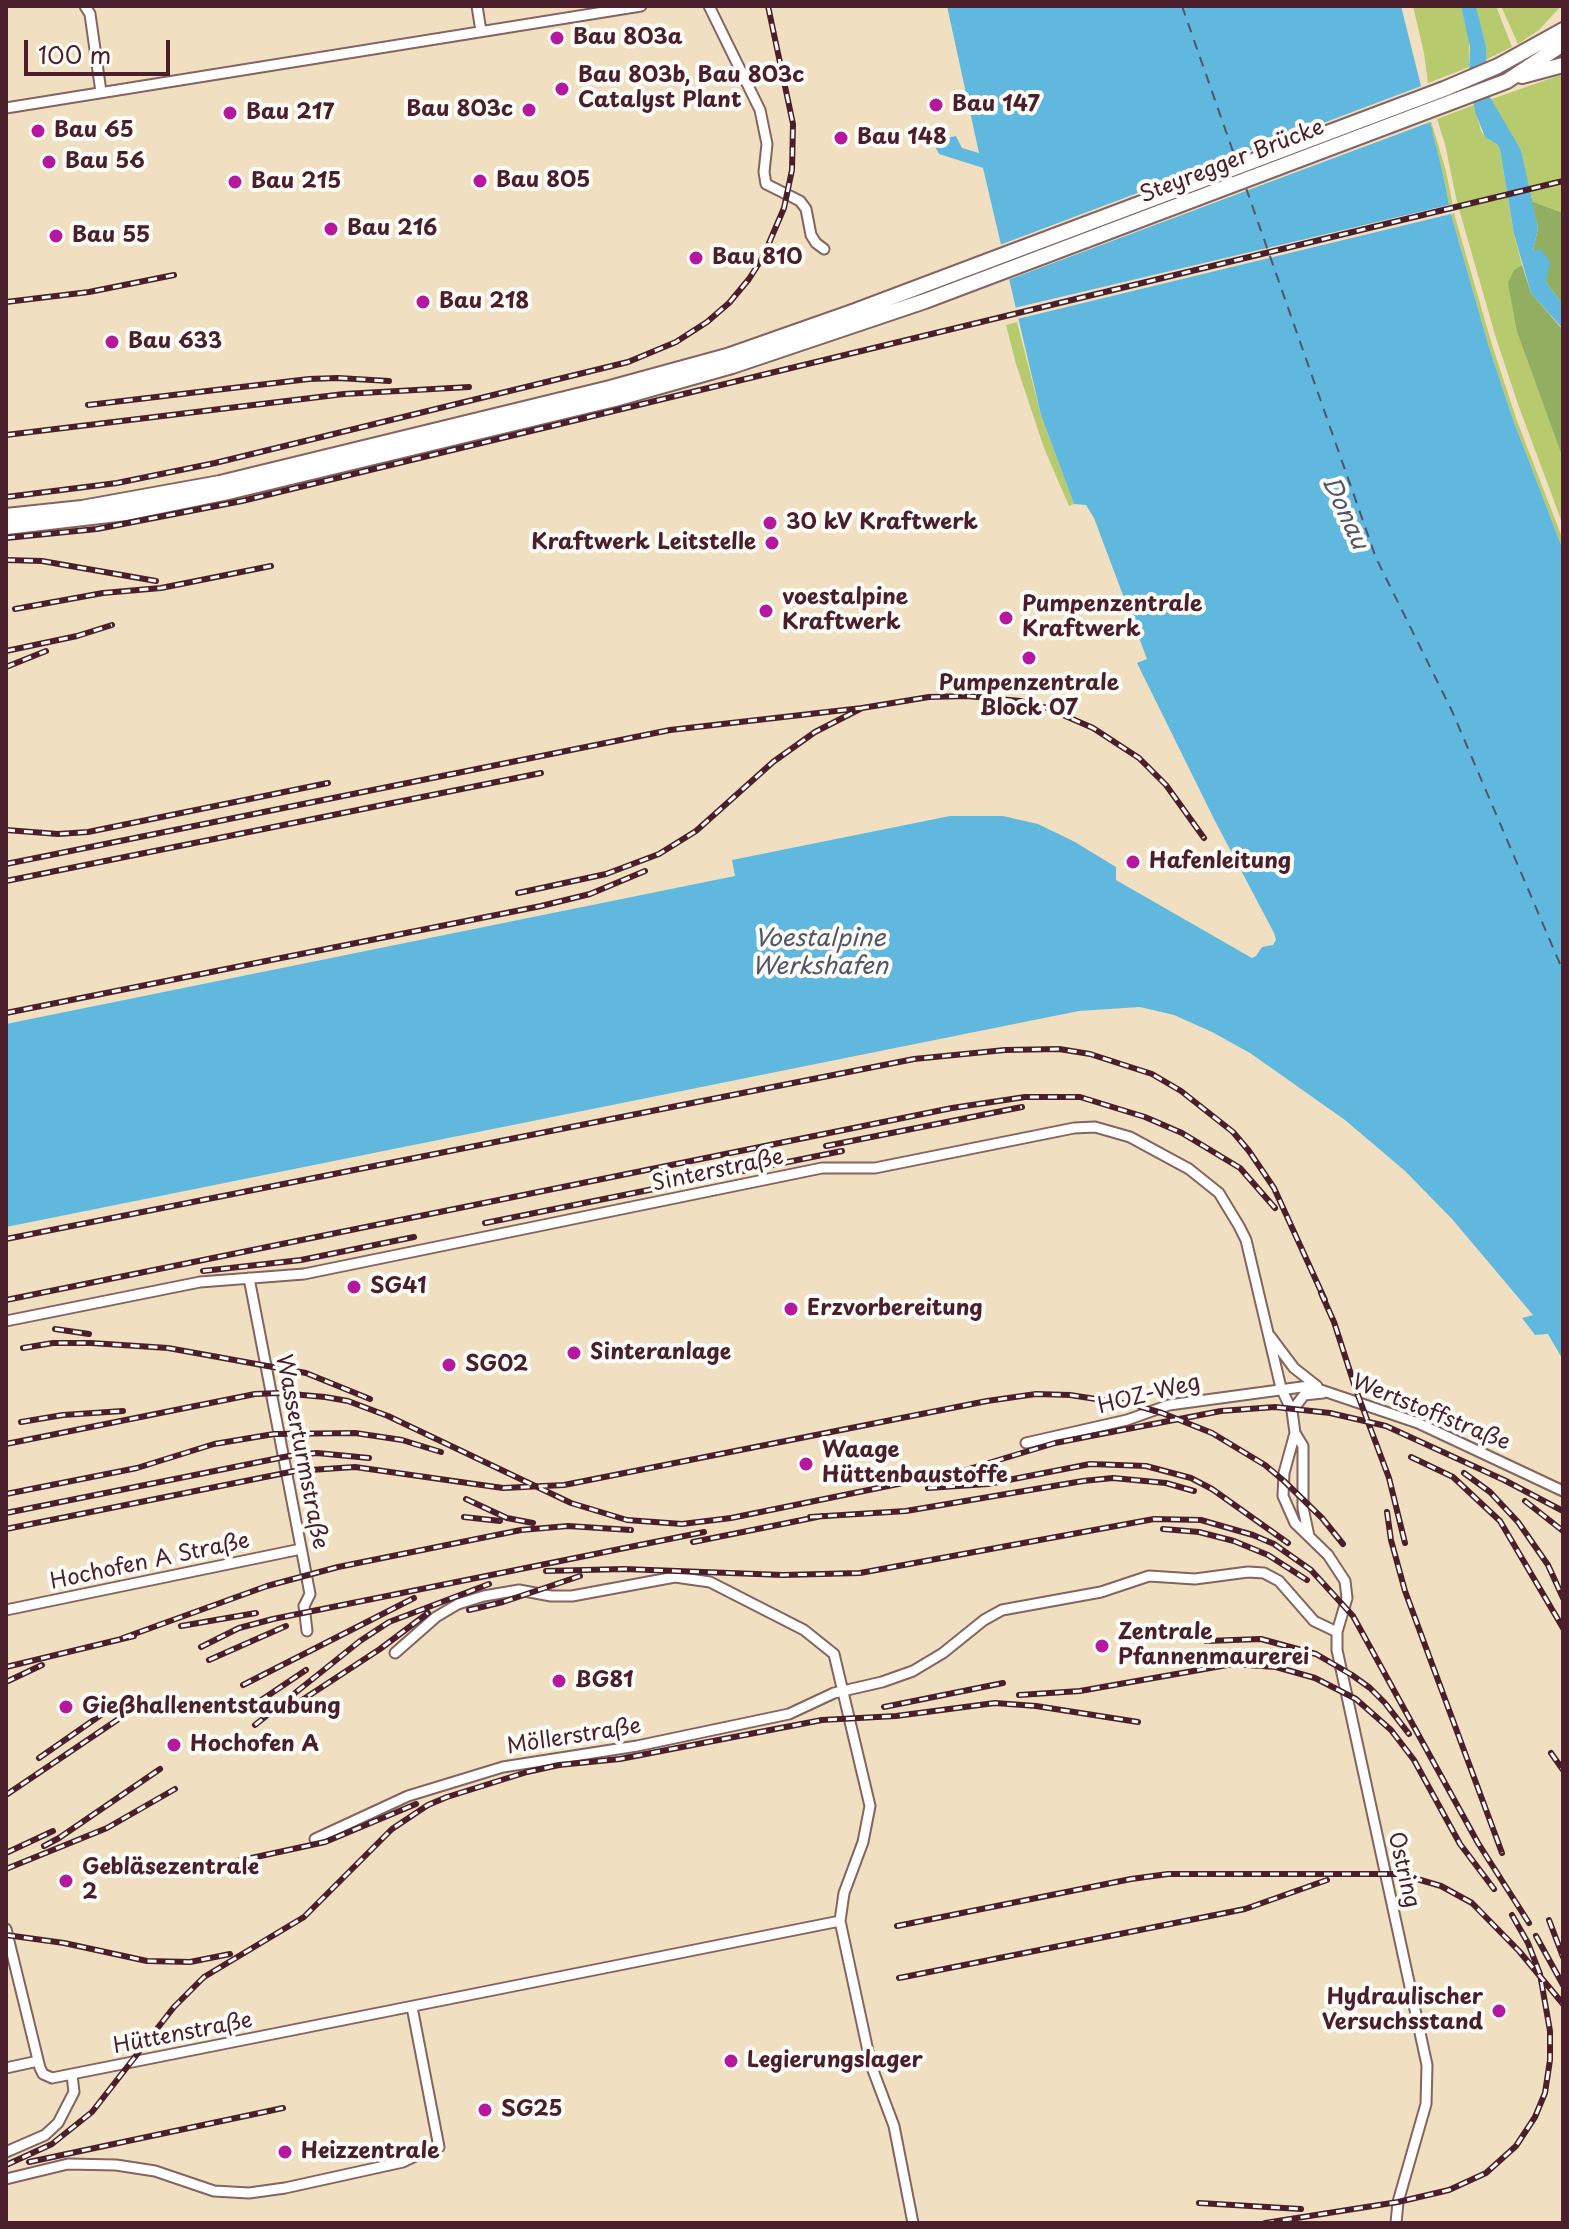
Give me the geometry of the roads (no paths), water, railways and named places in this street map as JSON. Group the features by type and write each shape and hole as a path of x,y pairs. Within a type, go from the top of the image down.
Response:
{"main road":[{"path":"1553,57 1563,20"},
{"path":"1553,57 1563,30"},
{"path":"1553,57 1563,44"},
{"name":"Steyregger Brücke","path":"923,294 1507,81 1553,57"},
{"name":"Steyregger Brücke","path":"923,294 1498,66 1553,57"},
{"path":"6,516 82,508 176,492 610,388 727,356 923,294"},
{"path":"6,527 81,519 178,503 615,399 732,366 923,294"}],"street":[{"path":"85,6 90,14 101,92"},
{"path":"477,6 481,31"},
{"path":"6,108 641,6"},
{"path":"709,6 760,110 767,144 766,184 800,201 806,209 811,235 824,249"},
{"name":"Sinterstraße","path":"6,1321 200,1282 304,1274 822,1168 875,1168 1074,1128 1095,1127 1112,1130 1142,1143 1189,1169 1219,1193 1230,1208 1246,1240 1281,1388"},
{"name":"Wasserturmstraße","path":"249,1278 310,1594 304,1606 307,1631"},
{"path":"1266,1330 1287,1360 1318,1387"},
{"name":"Wertstoffstraße","path":"1281,1388 1298,1385 1318,1387 1418,1423 1563,1491"},
{"name":"Ostring","path":"1281,1388 1292,1411 1295,1433 1305,1453 1303,1508 1309,1536"},
{"name":"HOZ-Weg","path":"1026,1443 1127,1420 1169,1405 1281,1388"},
{"path":"1292,1411 1304,1395 1331,1393"},
{"name":"Ostring","path":"1295,1433 1284,1473 1283,1496 1290,1515 1337,1566 1345,1581 1347,1598 1337,1632 1339,1659 1427,2065 1426,2104 1398,2202 1396,2223"},
{"name":"Hochofen A Straße","path":"6,1610 301,1549"},
{"name":"Möllerstraße","path":"315,1839 408,1796 478,1774 556,1757 637,1746 789,1714 825,1696 882,1682 921,1667 1002,1610 1101,1592 1149,1576 1188,1579 1264,1573 1279,1581 1314,1621 1337,1632"},
{"path":"395,1653 436,1617 458,1604 504,1591 572,1596 675,1577 710,1582 804,1630 834,1654 870,1806 863,1842 841,1906 840,1921 866,2046 875,2080 894,2126 913,2223"},
{"name":"Hüttenstraße","path":"72,2075 840,1921"},
{"path":"6,1929 40,2068 47,2077 72,2075 74,2092 58,2123 45,2135 6,2152"},
{"path":"6,2179 68,2164 116,2165 155,2171 214,2191 249,2193 386,2168 439,2147 412,2007"},
{"path":"6,2068 38,2061"}],"water":[{"path":"947,6 1401,6 1451,214 1489,347 1563,550 1563,1360 1548,1334 1535,1335 1522,1318 1533,1315 1452,1219 1405,1171 1345,1120 1250,1053 1212,1032 1174,1015 1140,1007 1079,1011 6,1227 6,1024 735,876 732,860 950,816 1003,816 1038,824 1075,842 1116,867 1116,880 1252,958 1262,947 1273,945 1276,940 1274,933 1137,663 1147,659 1094,518 1086,505 1074,504 1041,415 983,168 939,154 932,141 956,136 962,148 979,153"},
{"path":"1461,6 1476,6 1486,46 1487,92 1521,150 1538,228 1533,251 1541,249 1550,262 1546,282 1563,305 1563,329 1531,293 1514,234 1500,150 1498,145 1485,137 1475,112 1469,74 1470,47"}],"railway":[{"path":"6,497 117,483 215,463 628,362 676,342 707,322 729,303 749,279 763,257 784,208 792,170 793,124 768,6"},
{"path":"6,538 97,529 242,501 1563,181"},
{"path":"6,302 89,292 174,275"},
{"path":"88,405 309,379 389,381"},
{"path":"6,435 344,394 469,387"},
{"path":"6,560 42,561 156,581"},
{"path":"15,609 103,593 161,588 271,566"},
{"path":"6,651 112,625"},
{"path":"6,667 46,651"},
{"path":"518,893 606,874 659,854 696,831 773,762 815,732 862,708 929,697 967,696 1020,701 1047,708 1093,728 1139,758 1166,785 1204,838"},
{"path":"6,864 670,730 862,708"},
{"path":"6,881 541,773"},
{"path":"6,830 58,834 88,832 328,783"},
{"path":"6,1013 541,906 590,894 645,871"},
{"path":"6,1239 914,1059 1005,1050 1059,1049 1090,1054 1152,1074 1181,1091 1233,1132 1274,1188 1325,1300"},
{"path":"6,1300 952,1108 1025,1097 1080,1097 1145,1117 1182,1133 1240,1168 1275,1208"},
{"path":"826,1146 1022,1107"},
{"path":"485,1223 842,1151"},
{"path":"203,1271 301,1260 414,1237"},
{"path":"1321,1293 1389,1478 1405,1543"},
{"path":"55,1329 89,1334"},
{"path":"23,1348 53,1343 168,1348 306,1373 370,1399"},
{"path":"6,1444 255,1394 325,1397 348,1401 388,1416 571,1503 627,1520 682,1524 731,1518 962,1471 1055,1443 1221,1411 1275,1407 1330,1413 1386,1426 1504,1480 1563,1511"},
{"path":"6,1529 295,1471 355,1467 503,1488 564,1485 987,1401 1036,1394 1070,1395 1135,1405 1212,1433 1265,1465 1284,1481 1322,1518 1343,1544"},
{"path":"21,1422 63,1415 123,1411"},
{"path":"6,1494 137,1468 214,1444 274,1434 355,1433 402,1440 441,1452"},
{"path":"6,1513 289,1456 317,1453 369,1458"},
{"path":"1411,1457 1453,1477 1500,1521 1563,1628"},
{"path":"928,1488 988,1484 1090,1464 1146,1466 1191,1478 1212,1489 1288,1543"},
{"path":"1464,1473 1490,1492 1518,1522 1548,1565 1563,1598"},
{"path":"810,1517 906,1511 1113,1478 1166,1483 1194,1491"},
{"path":"466,1499 507,1518 533,1523"},
{"path":"1525,1501 1563,1531"},
{"path":"1387,1512 1405,1591 1502,1853"},
{"path":"693,1542 822,1516"},
{"path":"464,1517 500,1521"},
{"path":"546,1571 624,1569 783,1575 860,1573 1154,1519 1201,1520 1253,1535 1274,1544 1311,1570 1353,1616 1478,1843 1529,1923"},
{"path":"123,1638 267,1586 338,1567 521,1530 568,1526 631,1530"},
{"path":"1163,1529 1199,1532 1234,1541 1268,1555 1307,1580"},
{"path":"201,1647 239,1628 273,1619 704,1532"},
{"path":"469,1610 580,1576"},
{"path":"255,1725 360,1641 389,1622 489,1584"},
{"path":"243,1685 414,1598"},
{"path":"181,1626 256,1613"},
{"path":"293,1706 380,1649 428,1613"},
{"path":"209,1660 286,1626"},
{"path":"6,1667 134,1636"},
{"path":"1206,1641 1261,1639 1316,1654 1370,1688 1409,1734"},
{"path":"1019,1695 1080,1691 1233,1664 1276,1667 1315,1678 1356,1699 1391,1730 1414,1760 1460,1844 1494,1889"},
{"path":"6,1682 42,1665"},
{"path":"245,1711 306,1670"},
{"path":"884,1707 1003,1683"},
{"path":"39,1758 121,1701"},
{"path":"6,2165 52,2144 92,2112 174,2007 204,1977 304,1917 392,1829 428,1805 447,1797 559,1765 620,1759 822,1720 896,1716 995,1703 1036,1706 1138,1722"},
{"path":"6,1795 129,1712"},
{"path":"1551,1753 1563,1770"},
{"path":"44,1846 160,1769"},
{"path":"6,1869 107,1828 175,1789"},
{"path":"196,1870 325,1842 416,1804"},
{"path":"6,1853 53,1831"},
{"path":"897,1926 1168,1874 1400,1874 1441,1886 1472,1903 1519,1951 1563,2004"},
{"path":"899,1978 1245,1909 1327,1880"},
{"path":"1265,2223 1398,2202 1449,2190 1486,2173 1516,2146 1535,2117 1545,2093 1550,2031 1540,1974 1528,1943 1512,1915"},
{"path":"1549,1920 1563,1957"},
{"path":"6,1935 64,1943 147,1961 190,1962 230,1954"},
{"path":"1536,1936 1563,1985"},
{"path":"29,2162 283,2108"},
{"path":"1199,2203 1301,2209"}],"place":[{"name":"Bau 803a","path":"557,38"},
{"name":"Bau 803b, Bau 803c Catalyst Plant","path":"562,89"},
{"name":"Bau 147","path":"936,105"},
{"name":"Bau 803c","path":"529,110"},
{"name":"Bau 217","path":"230,113"},
{"name":"Bau 65","path":"38,131"},
{"name":"Bau 148","path":"841,138"},
{"name":"Bau 56","path":"49,162"},
{"name":"Bau 805","path":"480,181"},
{"name":"Bau 215","path":"235,182"},
{"name":"Bau 216","path":"331,229"},
{"name":"Bau 55","path":"56,236"},
{"name":"Bau 810","path":"696,258"},
{"name":"Bau 218","path":"423,302"},
{"name":"Bau 633","path":"112,342"},
{"name":"30 kV Kraftwerk","path":"770,523"},
{"name":"Kraftwerk Leitstelle","path":"772,543"},
{"name":"voestalpine Kraftwerk","path":"766,611"},
{"name":"Pumpenzentrale Kraftwerk","path":"1006,618"},
{"name":"Pumpenzentrale Block 07","path":"1029,658"},
{"name":"Hafenleitung","path":"1133,862"},
{"name":"SG41","path":"354,1287"},
{"name":"Erzvorbereitung","path":"791,1309"},
{"name":"Sinteranlage","path":"574,1353"},
{"name":"SG02","path":"449,1365"},
{"name":"Waage Hüttenbaustoffe","path":"806,1464"},
{"name":"Zentrale Pfannenmaurerei","path":"1102,1646"},
{"name":"BG81","path":"559,1681"},
{"name":"Gießhallenentstaubung","path":"66,1707"},
{"name":"Hochofen A","path":"174,1745"},
{"name":"Gebläsezentrale 2","path":"66,1881"},
{"name":"Hydraulischer Versuchsstand","path":"1499,2011"},
{"name":"Legierungslager","path":"731,2061"},
{"name":"SG25","path":"485,2110"},
{"name":"Heizzentrale","path":"285,2152"}],"water label":[{"name":"Donau","path":"1344,513"},
{"name":"Voestalpine Werkshafen","path":"820,953"}]}
